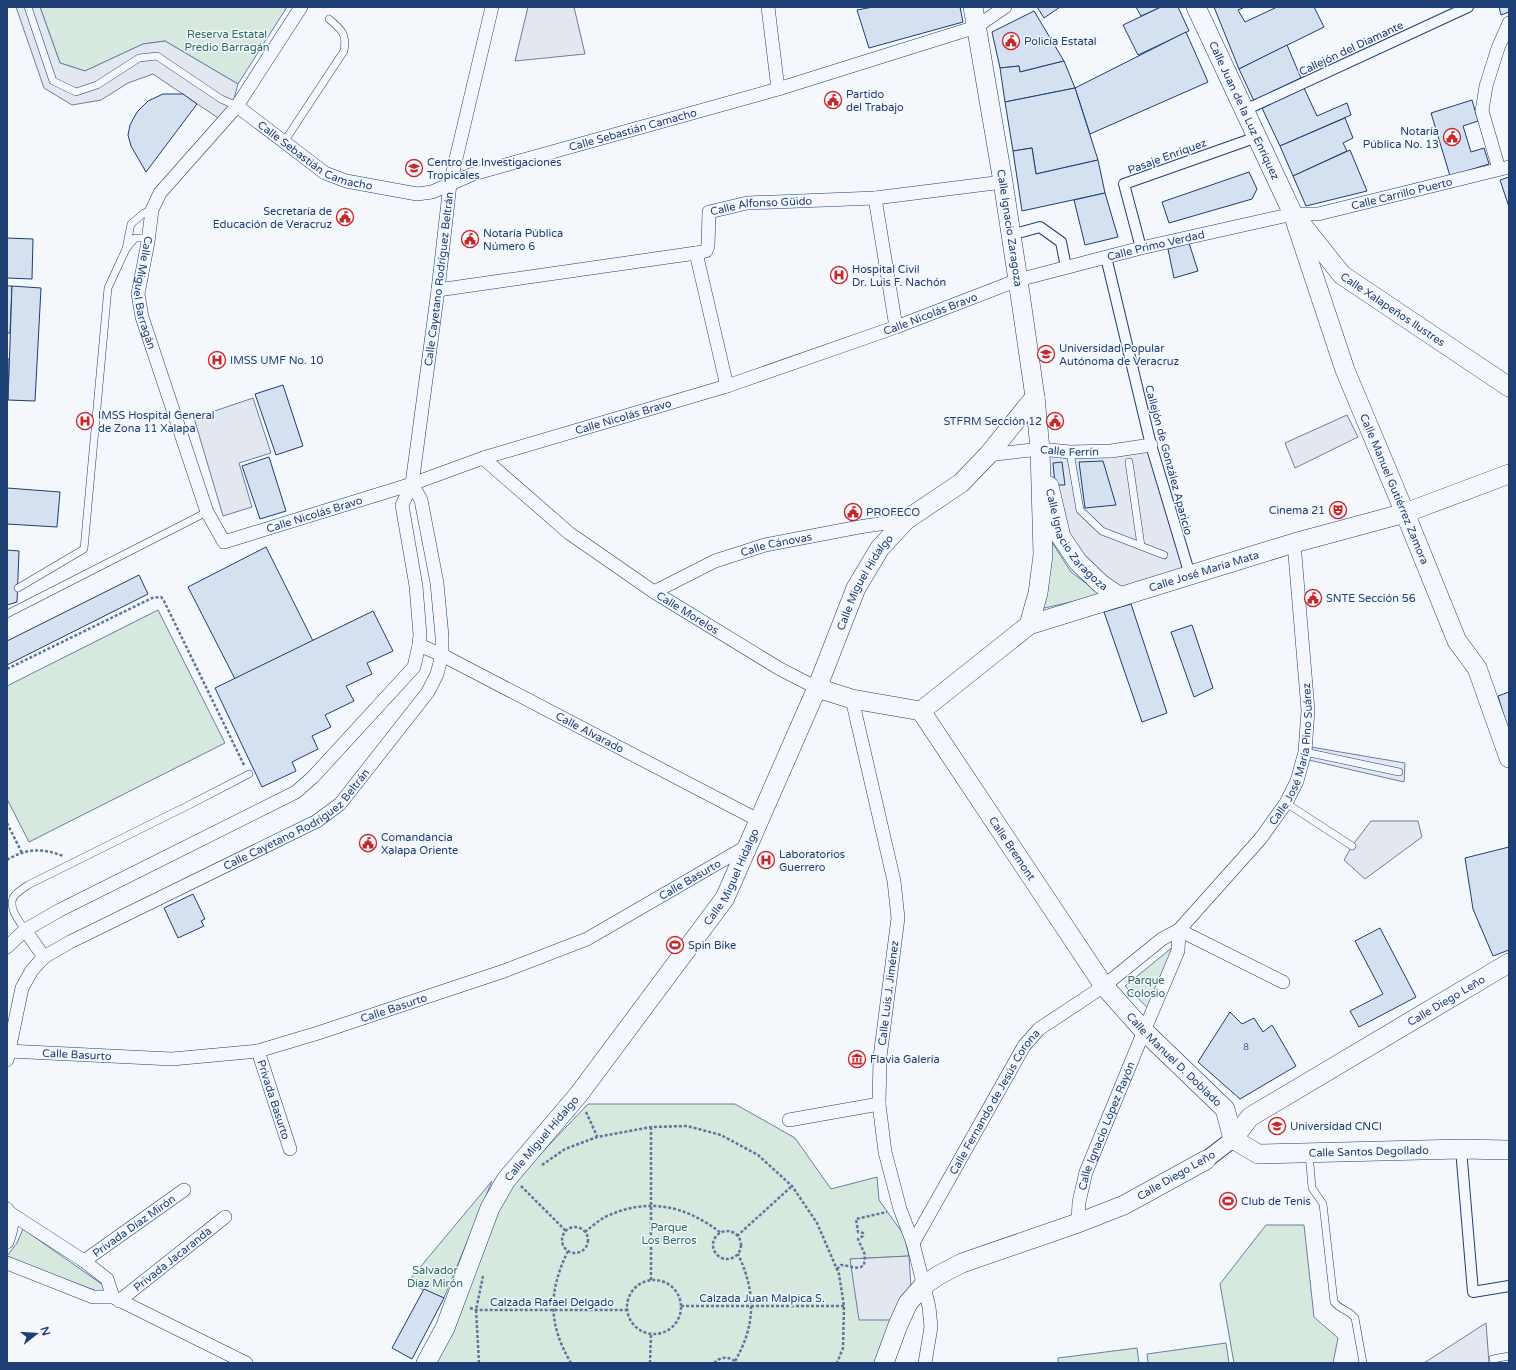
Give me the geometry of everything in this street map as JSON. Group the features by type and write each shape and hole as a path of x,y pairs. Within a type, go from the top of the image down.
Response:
{"main road":[{"name":"Calle Ignacio Zaragoza","path":"973,7 1018,280 1035,397 1040,449 1043,555 1038,593 1028,625"},
{"name":"Calle Juan de la Luz Enríquez","path":"1196,7 1293,214"},
{"name":"Calle Xalapeños Ilustres","path":"1293,214 1342,275 1509,387"},
{"name":"Calle Manuel Gutiérrez Zamora","path":"1293,214 1308,255 1345,370 1457,641 1477,668 1509,758"},
{"name":"Calle Miguel Hidalgo","path":"426,1363 445,1328 490,1208 506,1180 579,1094 725,898 817,688 856,588 880,548 906,520 961,483 988,455 1035,397"},
{"name":"Calle Ignacio Zaragoza","path":"1040,449 1061,538 1078,562 1101,584 1120,597"},
{"name":"Calle José María Mata","path":"922,711 1028,625 1294,543 1405,514 1509,474"},
{"name":"Calle Morelos","path":"817,688 852,699 922,711"},
{"name":"Calle Bremont","path":"922,711 1104,986"},
{"name":"Calle Diego Leño","path":"1233,1139 1250,1117 1509,963"},
{"name":"Calle Manuel D. Doblado","path":"1104,986 1144,1031 1225,1109 1233,1139"},
{"name":"Calle Santos Degollado","path":"1233,1139 1258,1154 1461,1149 1509,1150"},
{"name":"Calle Diego Leño","path":"884,1363 908,1303 924,1285 939,1275 962,1263 1078,1223 1124,1205 1206,1160"}],"street":[{"name":"Calle Miguel Barragán","path":"224,542 207,512 142,317 138,294 148,242 152,210 160,193 237,106 301,7"},
{"name":"Calle Cayetano Rodríguez Beltrán","path":"7,947 25,930 60,910 296,792 313,777 414,666 419,645 416,586 402,505 412,484 438,290 450,184 492,7"},
{"path":"768,7 778,89"},
{"name":"Calle Sebastián Camacho","path":"237,106 325,172 346,181 417,194 432,192 473,174 778,89 976,27 1005,7"},
{"name":"Callejón del Diamante","path":"1245,110 1468,7"},
{"path":"1504,168 1482,112 1486,86 1498,48 1509,23"},
{"name":"Pasaje Enríquez","path":"1141,248 1124,184 1257,136"},
{"name":"Calle Carrillo Puerto","path":"1293,214 1318,214 1504,168"},
{"name":"Calle Alfonso Güido","path":"696,253 706,251 708,246 709,212 747,203 875,198 1003,182"},
{"path":"875,198 896,327"},
{"name":"Calle Primo Verdad","path":"1018,280 1141,248 1293,214"},
{"path":"1010,235 1040,227 1061,242 1066,267"},
{"path":"438,290 696,253 727,386"},
{"name":"Callejón de González Aparicio","path":"1106,257 1151,445 1190,575"},
{"name":"Calle Nicolás Bravo","path":"224,542 412,484 483,458 727,386 896,327 1018,280"},
{"name":"Calle Ferrín","path":"988,455 1040,449 1070,452 1111,451 1151,445"},
{"name":"Calle Morelos","path":"483,458 569,534 654,592 780,669 817,688"},
{"name":"Calle Cayetano Rodríguez Beltrán","path":"8,1056 22,988 32,970 44,957 318,821 340,804 428,692 437,674 442,654 442,636 437,583 421,500 412,484"},
{"name":"Calle Cánovas","path":"654,592 715,561 765,545 859,527 906,520"},
{"name":"Calle José María Pino Suárez","path":"1104,986 1162,938 1179,930 1261,838 1286,803 1297,781 1305,752 1308,710 1294,543"},
{"name":"Calle Alvarado","path":"419,645 442,654 760,821"},
{"name":"Calle Luis J. Jiménez","path":"852,699 894,881 898,918 880,1057 879,1104 885,1152 900,1209 913,1243 929,1307 931,1327 925,1363"},
{"name":"Calle Basurto","path":"8,1056 172,1059 258,1050 318,1033 504,971 587,939 749,845"},
{"path":"25,930 44,957"},
{"path":"1144,1031 1178,951 1179,930 1283,982"},
{"name":"Calle Fernando de Jesús Corona","path":"913,1243 1024,1046 1039,1029 1104,986"},
{"name":"Calle Ignacio López Rayón","path":"1078,1223 1079,1202 1086,1172 1144,1031"},
{"name":"Privada Basurto","path":"258,1050 290,1149"},
{"path":"789,1120 879,1104"},
{"name":"Calle Diego Leño","path":"1206,1160 1233,1139"},
{"path":"1461,1149 1473,1292 1509,1286"},
{"name":"Privada Díaz Mirón","path":"84,1261 184,1190"},
{"path":"8,1211 84,1261 107,1279 116,1299"},
{"path":"7,1242 12,1229 8,1211"},
{"name":"Privada Jacaranda","path":"116,1299 225,1217"},
{"path":"7,1263 93,1297 116,1299 246,1363"}],"lane":[{"path":"28,7 53,81 76,92 97,85 139,58 157,56 221,99 237,106"},
{"path":"284,142 344,51 345,43 341,29 329,19"},
{"path":"18,588 84,549 108,288 126,249 131,224 144,213 152,210"},
{"path":"126,249 135,238 143,238 148,242"},
{"path":"1070,452 1080,510 1102,531 1164,556"},
{"path":"1129,462 1141,546"},
{"path":"7,614 207,512"},
{"path":"1305,752 1398,772"},
{"path":"25,930 15,914 12,903 14,896 28,884 249,774"},
{"path":"1286,803 1352,846"},
{"path":"1309,1153 1312,1188 1323,1204 1334,1302 1338,1307 1352,1314 1355,1318 1363,1363"},
{"path":"1493,1359 1509,1356"}],"path":[{"path":"7,669 152,598 161,597 249,774"},
{"path":"7,823 22,853"},
{"path":"7,860 30,851 50,851 75,861"},
{"path":"579,1094 597,1137"},
{"path":"537,1169 565,1149 597,1137 651,1127 687,1126 721,1135 758,1155 792,1186 817,1223 839,1274 844,1306 843,1348 837,1363"},
{"path":"651,1127 651,1280"},
{"path":"516,1192 519,1185 525,1180"},
{"path":"519,1185 566,1231"},
{"path":"737,1236 792,1186"},
{"path":"585,1232 604,1218 625,1209 651,1205 681,1210 705,1221 721,1233"},
{"path":"837,1269 842,1265 861,1267 864,1264 865,1255 863,1246 858,1239 863,1236 863,1233 858,1232 856,1219 900,1209"},
{"path":"574,1227 585,1232 588,1239 584,1250 576,1253 568,1251 563,1245 562,1241 566,1231 574,1227"},
{"path":"731,1232 737,1236 741,1243 740,1251 734,1258 725,1259 714,1250 714,1240 721,1233 731,1232"},
{"path":"568,1251 560,1268 554,1288 553,1310 556,1331 562,1347 571,1363"},
{"path":"714,1363 720,1358 726,1358 736,1362 749,1329 752,1306 750,1287 738,1254"},
{"path":"479,1363 476,1310 484,1275"},
{"path":"651,1280 660,1280 674,1289 679,1297 681,1306 680,1315 672,1326 660,1333 651,1334 642,1331 635,1326 630,1319 627,1310 630,1294 643,1282 651,1280"},
{"name":"Calzada Juan Malpica S.","path":"681,1306 844,1306"},
{"name":"Calzada Rafael Delgado","path":"476,1310 627,1310"},
{"path":"650,1363 651,1334"}],"green space":[{"name":"Reserva Estatal Predio Barragán","path":"40,7 287,7 238,84 165,41 143,44 85,71 60,63"},
{"path":"1050,539 1071,572 1102,595 1040,609"},
{"path":"158,610 225,743 29,842 7,799 7,686"},
{"name":"Parque Colosio","path":"1179,942 1151,1011 1125,986"},
{"name":"Parque Los Berros","path":"588,1104 735,1104 795,1138 831,1189 877,1177 879,1200 904,1235 909,1256 850,1259 894,1320 885,1363 430,1363 510,1186"},
{"name":"Salvador Díaz Mirón","path":"492,1181 444,1298 407,1283"},
{"path":"1266,1225 1304,1225 1314,1317 1338,1338 1333,1363 1234,1363 1220,1284"},
{"path":"23,1229 106,1287 105,1294 7,1258 17,1243"},
{"path":"1226,1343 1229,1363 1148,1363 1147,1354"},
{"path":"1137,1348 1139,1363 1058,1363 1058,1358"}],"shaded area":[{"path":"16,7 40,7 60,63 85,71 143,44 165,41 238,84 227,124 153,74 128,83 101,100 72,105 44,88"},
{"path":"528,7 574,7 585,54 515,61"},
{"path":"253,398 271,453 239,463 252,507 223,516 194,418"},
{"path":"1347,415 1358,437 1295,468 1285,443"},
{"path":"1151,445 1190,575 1119,587 1078,552 1063,521 1040,449"},
{"path":"1311,747 1405,763 1404,782 1309,760"},
{"path":"1371,821 1418,821 1422,837 1365,879 1344,860 1352,846"},
{"path":"909,1256 911,1288 894,1320 859,1320 850,1259"},
{"path":"1486,1323 1489,1363 1424,1363"}],"building":[{"path":"873,7 960,7 963,22 869,48 857,10"},
{"path":"1037,7 1060,7 1044,18"},
{"path":"1136,7 1161,7 1141,16"},
{"path":"1161,7 1178,7 1189,31 1138,55 1123,25"},
{"path":"1214,7 1245,7 1238,10 1245,22 1277,7 1314,7 1324,27 1239,69"},
{"path":"1499,7 1509,7 1509,12 1501,15"},
{"path":"1034,11 1064,61 1020,72 1019,66 1000,68 992,32"},
{"path":"1186,32 1208,82 1090,134 1075,88"},
{"path":"1287,45 1301,78 1254,101 1239,69"},
{"path":"1064,61 1075,88 1005,102 1000,68 1019,66 1020,72"},
{"path":"1075,88 1098,160 1036,174 1032,148 1013,151 1005,102"},
{"path":"1304,88 1317,116 1347,103 1351,115 1280,146 1262,108"},
{"path":"163,94 183,94 197,104 146,172 131,146 128,135 130,125 137,112 148,101"},
{"name":"Notaría Pública No. 13","path":"1472,100 1478,121 1463,126 1471,152 1484,148 1489,164 1450,176 1431,113"},
{"path":"1345,118 1353,138 1343,143 1347,151 1293,176 1280,146"},
{"path":"1032,148 1036,174 1098,160 1105,193 1022,211 1013,151"},
{"path":"1350,150 1367,191 1306,206 1293,176"},
{"path":"1249,172 1257,189 1252,199 1169,223 1162,202"},
{"path":"1509,177 1509,207 1500,180"},
{"path":"1105,193 1118,237 1085,245 1074,200"},
{"path":"7,238 33,239 32,279 7,278"},
{"path":"1189,243 1198,271 1174,278 1168,249"},
{"path":"7,286 12,286 10,333 7,333"},
{"path":"12,286 41,288 35,401 8,400"},
{"path":"7,359 9,359 8,400 7,400"},
{"path":"283,385 303,446 276,455 255,394"},
{"path":"269,457 286,511 260,519 242,466"},
{"path":"1103,461 1116,505 1085,508 1079,462"},
{"path":"1062,462 1065,485 1055,485 1053,463"},
{"path":"7,488 60,492 57,527 7,524"},
{"path":"266,547 313,641 235,679 188,587"},
{"path":"7,550 19,551 17,602 7,605"},
{"path":"139,575 148,594 7,665 7,641"},
{"path":"1131,604 1167,713 1142,722 1104,612"},
{"path":"373,611 393,651 367,663 372,674 346,686 354,701 325,715 331,727 312,736 318,749 292,762 296,771 262,787 215,688"},
{"path":"1192,625 1213,688 1194,697 1171,632"},
{"path":"1509,692 1509,733 1498,696"},
{"path":"1509,847 1509,950 1493,956 1473,909 1465,858"},
{"path":"193,894 205,919 201,921 204,926 178,938 164,908"},
{"path":"1380,928 1416,997 1359,1027 1350,1011 1383,994 1355,941"},
{"path":"1230,1012 1242,1024 1254,1018 1263,1032 1272,1025 1296,1066 1240,1099 1198,1062"},
{"path":"424,1289 444,1298 412,1359 392,1348"}],"place":[{"name":"Policía Estatal","path":"1011,41"},
{"name":"Partido del Trabajo","path":"833,100"},
{"name":"Notaría Pública No. 13","path":"1452,137"},
{"name":"Centro de Investigaciones Tropicales","path":"414,168"},
{"name":"Secretaría de Educación de Veracruz","path":"345,217"},
{"name":"Notaría Pública Número 6","path":"470,239"},
{"name":"Hospital Civil Dr. Luis F. Nachón","path":"839,275"},
{"name":"Universidad Popular Autónoma de Veracruz","path":"1046,354"},
{"name":"IMSS UMF No. 10","path":"217,360"},
{"name":"IMSS Hospital General de Zona 11 Xalapa","path":"85,421"},
{"name":"STFRM Sección 12","path":"1055,421"},
{"name":"Cinema 21","path":"1338,510"},
{"name":"PROFECO","path":"853,512"},
{"name":"SNTE Sección 56","path":"1313,598"},
{"name":"Comandancia Xalapa Oriente","path":"368,843"},
{"name":"Laboratorios Guerrero","path":"766,860"},
{"name":"Spin Bike","path":"675,945"},
{"name":"Flavia Galería","path":"857,1059"},
{"name":"Universidad CNCI","path":"1277,1126"},
{"name":"Club de Tenis","path":"1228,1201"}]}
